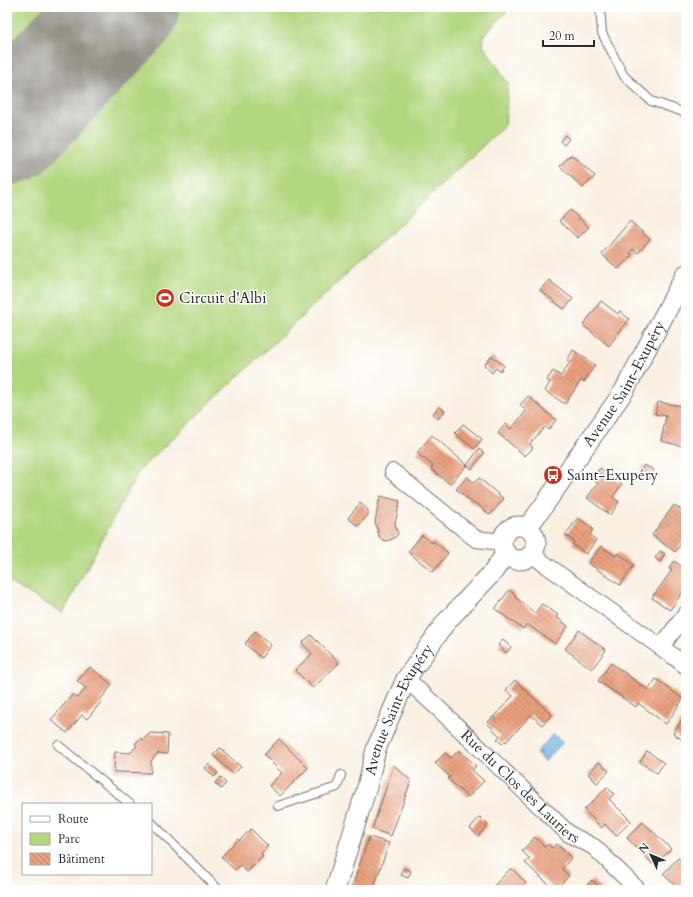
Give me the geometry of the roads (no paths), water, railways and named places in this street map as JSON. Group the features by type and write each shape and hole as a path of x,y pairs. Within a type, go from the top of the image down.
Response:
{"street":[{"name":"Avenue Saint-Exupéry","path":"527,528 624,391 686,274"},
{"path":"393,472 476,539 504,548"},
{"path":"516,526 527,528 534,535 536,540 532,554 521,560 510,557 504,548 504,536 511,528 516,526"},
{"name":"Avenue Saint-Exupéry","path":"335,890 367,787 376,749 406,678 446,622 493,572 504,548"},
{"path":"532,554 686,666"},
{"path":"661,647 686,614"},
{"name":"Rue du Clos des Lauriers","path":"406,678 569,834 594,847 638,890"}],"lane":[{"path":"600,7 602,33 624,76 651,101 686,113"},
{"path":"58,745 129,803"},
{"path":"278,806 337,787 341,775"},
{"path":"152,823 220,890"}],"water":[{"path":"553,734 563,742 545,762 536,753"}],"place":[{"name":"Circuit d'Albi","path":"165,298"},
{"name":"Saint-Exupéry","path":"553,475"}]}
